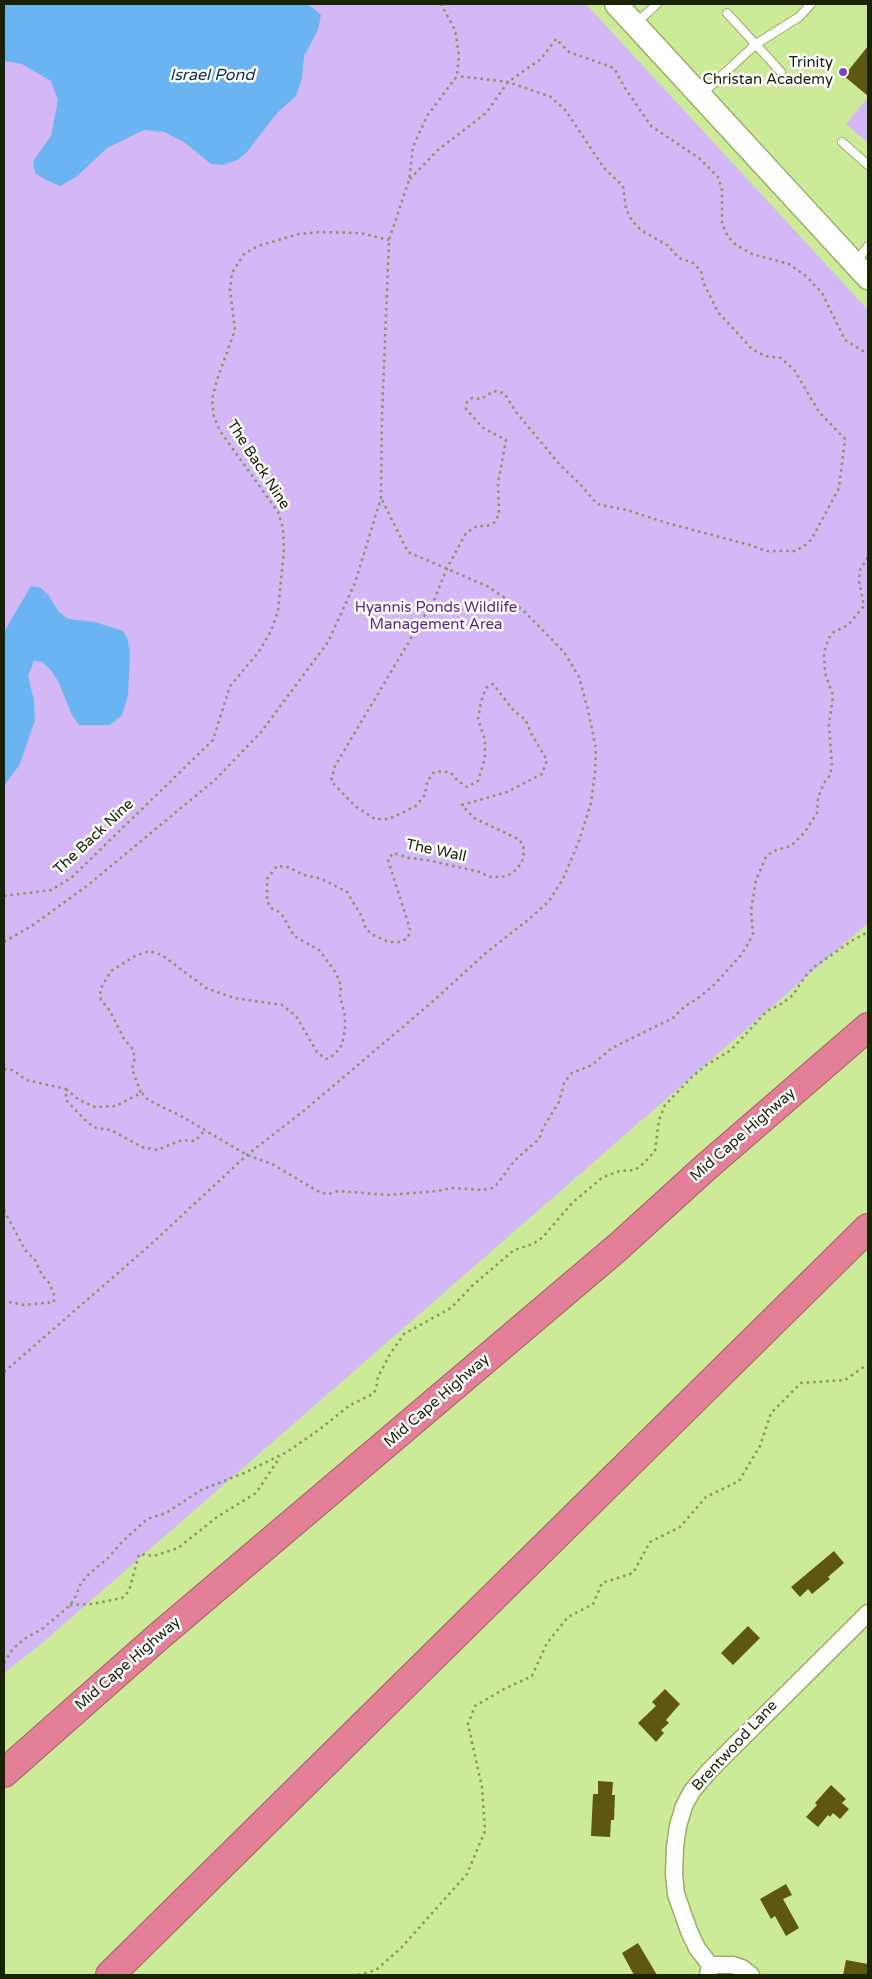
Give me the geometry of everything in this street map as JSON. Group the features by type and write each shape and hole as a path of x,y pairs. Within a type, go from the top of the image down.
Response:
{"highway":[{"name":"Mid Cape Highway","path":"4,1773 165,1631 618,1247 713,1161 868,1028"},
{"path":"110,1975 868,1228"}],"street":[{"path":"616,4 862,271"},
{"name":"Brentwood Lane","path":"751,1975 742,1968 733,1965 709,1970 681,1912 676,1894 674,1874 678,1826 684,1806 692,1791 710,1770 868,1613"}],"lane":[{"path":"634,24 657,4"},
{"path":"701,95 756,44 799,17 811,4"},
{"path":"727,13 782,72"},
{"path":"842,142 868,165"},
{"path":"862,271 868,246"}],"path":[{"path":"4,942 33,925 95,879 216,779 261,732 328,642 355,583 381,498 382,416 389,240 409,180 413,147 427,116 457,76 459,55 456,30 441,4"},
{"path":"409,180 438,150 486,113 508,82 541,59 556,39 569,52 614,68 625,88 652,126 699,158 718,177 722,190 722,223 728,237 735,244 752,254 789,264 807,276 822,292 845,340 868,354"},
{"path":"447,568 466,533 477,526 487,526 495,522 499,514 498,483 506,440 483,428 466,409 467,402 472,398 481,399 494,391 504,392 516,412 560,466 581,485 597,504 627,510 766,551 795,551 811,540 839,488 845,440 818,412 795,370 781,358 765,356 752,350 718,312 703,282 701,271 693,263 679,258 667,245 641,230 632,221 626,209 623,186 604,168 566,111 551,97 508,82 457,76"},
{"name":"The Back Nine","path":"4,896 51,890 71,878 213,740 230,686 258,654 271,632 278,611 284,550 283,528 278,512 220,431 214,417 212,399 235,330 230,289 232,272 244,254 258,246 299,234 320,232 360,233 389,240"},
{"path":"4,1372 149,1246 246,1156 306,1109 549,901 563,879 579,841 591,803 596,772 596,749 579,677 564,652 523,610 487,586 408,552 381,498"},
{"path":"4,1069 13,1070 26,1080 66,1089 79,1100 95,1108 116,1106 141,1093 148,1100 205,1130 246,1156 272,1164 321,1193 330,1194 338,1191 388,1195 438,1191 451,1188 482,1190 493,1188 514,1161 539,1139 559,1102 564,1082 572,1073 592,1065 612,1048 673,1018 684,1007 715,984 742,954 753,933 752,911 756,880 766,857 773,851 791,846 804,833 817,813 818,798 832,766 829,725 833,696 825,673 824,653 832,633 848,625 864,606 859,581 860,570 868,557"},
{"name":"The Wall","path":"141,1093 132,1069 135,1058 132,1048 124,1039 110,1011 101,1000 100,990 111,971 134,956 149,950 162,954 206,988 234,998 282,1005 296,1016 317,1052 326,1059 334,1055 342,1045 345,1016 340,996 341,986 336,973 319,950 294,936 281,914 271,908 268,901 267,879 277,866 288,867 304,876 322,879 347,892 366,929 373,935 389,942 400,942 408,938 410,929 388,860 393,853 480,872 489,877 502,877 511,874 518,868 523,859 524,849 520,840 474,818 462,804 507,792 542,774 548,760 532,735 525,718 510,706 493,684 486,688 478,719 485,740 485,758 478,781 467,787 451,773 442,771 433,773 427,782 425,795 416,806 389,819 375,819 355,806 331,781 335,766 435,598 447,568"},
{"path":"4,1663 12,1650 24,1639 42,1628 70,1605 85,1578 147,1519 166,1513 201,1490 280,1456 320,1429 350,1405 373,1394 378,1377 390,1354 404,1334 451,1308 472,1286 514,1250 533,1244 543,1237 572,1203 603,1177 620,1171 635,1170 644,1163 655,1151 659,1120 664,1105 692,1076 731,1050 766,1011 793,996 804,978 814,967 868,932"},
{"path":"66,1089 66,1100 87,1122 96,1128 111,1130 142,1147 157,1150 182,1140 195,1141 205,1130"},
{"path":"4,1210 25,1250 35,1260 42,1275 50,1284 54,1294 54,1302 24,1305 4,1301"},
{"path":"358,1975 376,1970 401,1948 467,1874 485,1831 482,1787 468,1724 475,1706 504,1689 532,1676 548,1643 568,1617 592,1604 602,1583 633,1573 650,1542 680,1528 706,1497 739,1481 760,1446 771,1413 801,1383 846,1380 868,1364"},
{"path":"70,1605 92,1604 122,1598 129,1591 139,1554 154,1556 178,1548 217,1517 256,1494 280,1456"}],"green space":[{"name":"Hyannis Ponds Wildlife Management Area","path":"4,4 586,4 868,310 868,923 41,1644 4,1673"},
{"path":"868,97 868,143 846,124"}],"water":[{"name":"Israel Pond","path":"4,4 306,4 321,15 318,30 304,56 302,78 296,96 277,113 246,153 237,160 223,165 211,164 184,142 164,132 144,130 107,148 76,177 60,186 35,173 33,161 51,136 58,101 51,81 22,64 4,61"},
{"path":"31,586 41,588 49,596 58,611 68,619 95,622 123,631 128,640 130,654 128,696 122,715 110,725 79,725 72,715 58,681 50,669 42,662 34,661 28,676 34,700 35,720 20,764 4,786 4,632"}],"building":[{"path":"868,46 868,96 844,76"},
{"path":"834,1551 844,1563 828,1577 830,1579 812,1594 808,1589 800,1597 791,1587"},
{"path":"748,1626 760,1638 733,1665 721,1653"},
{"path":"665,1689 680,1704 666,1720 669,1723 661,1730 664,1733 656,1742 638,1723 656,1706 652,1702"},
{"path":"598,1781 613,1782 612,1795 615,1795 614,1820 611,1820 610,1837 591,1836 593,1794 598,1794"},
{"path":"831,1785 846,1799 842,1803 849,1809 840,1819 833,1813 830,1817 828,1815 818,1827 806,1817 817,1805 815,1803"},
{"path":"786,1884 792,1895 783,1899 799,1928 786,1936 775,1916 771,1919 760,1899"},
{"path":"638,1943 657,1975 634,1975 622,1953"},
{"path":"846,1960 868,1964 868,1975 843,1975"}],"place":[{"name":"Trinity Christan Academy","path":"843,72"}]}
